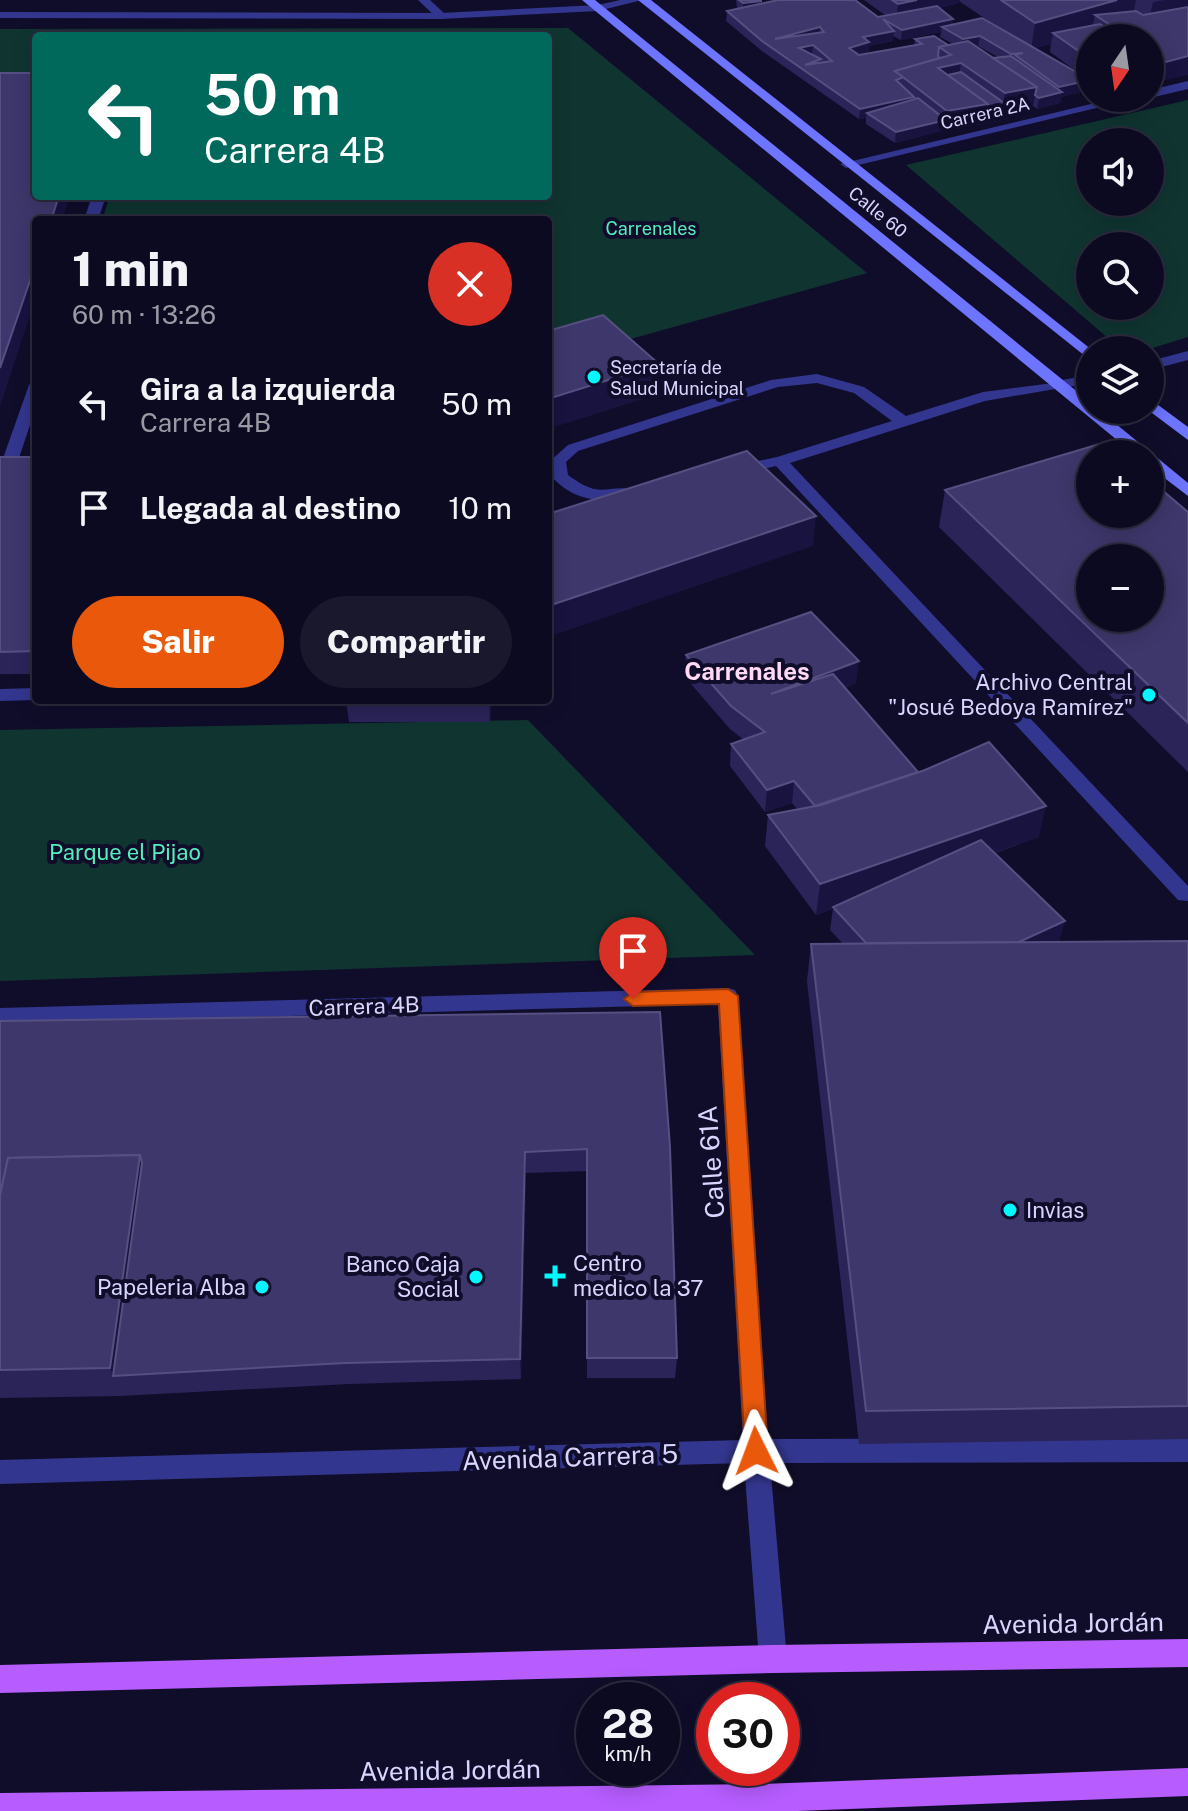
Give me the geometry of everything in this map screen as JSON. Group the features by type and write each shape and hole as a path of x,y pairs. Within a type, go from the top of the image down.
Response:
{"main road":[{"name":"Calle 60","path":"644,0 1076,345"},
{"name":"Calle 60","path":"593,4 1126,440"},
{"path":"1164,415 1188,435"},
{"path":"1164,471 1188,491"},
{"name":"Avenida Jordán","path":"0,1679 773,1659 1188,1653"},
{"name":"Avenida Jordán","path":"0,1807 761,1805 1188,1782"}],"street":[{"path":"424,0 441,16"},
{"path":"0,15 441,16 636,0"},
{"path":"1164,91 1188,85"},
{"name":"Carrera 2A","path":"846,164 1076,111"},
{"path":"1164,362 1188,355"},
{"path":"646,490 616,497 582,494 560,477 558,461 573,448 776,383 817,378 859,390 905,423"},
{"path":"720,474 780,461 983,397 1076,381"},
{"path":"11,464 32,398"},
{"path":"780,461 1185,895"},
{"path":"0,695 32,694"},
{"name":"Carrera 4B","path":"0,1016 728,996"},
{"name":"Calle 61A","path":"728,996 756,1451 773,1659"},
{"name":"Avenida Carrera 5","path":"0,1472 756,1451 1188,1450"}],"green space":[{"name":"Carrenales","path":"568,28 867,273 552,361 552,216 103,216 109,200 552,200 552,32 32,32 32,85 0,85 0,29"},
{"path":"1188,100 1188,337 1164,344 1164,336 1106,336 1087,320 1164,320 1164,232 1076,232 1076,311 906,165 1136,112 1164,112 1164,106"},
{"name":"Parque el Pijao","path":"528,720 755,955 0,981 0,730"}],"building":[{"path":"739,0 761,0 761,1 743,3"},
{"path":"778,0 855,0 878,17 937,6 953,19 902,30 883,19 894,31 863,37 869,42 849,48 859,55 922,44 915,39 934,36 948,45 939,47 940,58 895,71 904,77 896,80 914,97 860,109 762,41 727,11","holes":["820,27 824,32 775,39","813,45 832,61 805,65 821,59 799,48"]},
{"path":"892,0 917,0 898,4"},
{"path":"1001,0 1117,0 1035,23"},
{"path":"1188,7 1188,56 1164,61 1164,24 1109,24 1095,15 1136,11 1143,15"},
{"path":"982,18 1076,72 1076,83 1059,87 1015,55 1023,53 1011,54 980,36 963,39 942,27"},
{"path":"1076,29 1076,49 1053,33"},
{"path":"968,41 1037,87 1005,93 961,63 938,68 988,104 947,111 895,71 951,55 939,47"},
{"path":"1011,56 1062,92 1039,98 1035,95 1037,87 993,58"},
{"path":"961,72 1011,108 987,114 988,104 948,75"},
{"path":"0,73 32,73 32,200 58,200 52,216 32,216 32,275 0,368"},
{"path":"918,98 946,120 896,132 867,113"},
{"path":"603,315 659,364 552,398 552,330"},
{"path":"747,451 816,516 552,605 552,513"},
{"path":"1076,451 1076,528 1164,528 1164,492 1188,512 1188,723 1093,632 1164,632 1164,544 1076,544 1076,616 945,490"},
{"path":"0,457 32,457 32,651 0,652"},
{"path":"811,612 859,661 771,694 833,674 918,772 815,806 794,781 767,790 731,744 765,732 731,706 686,655"},
{"path":"989,742 1046,806 820,884 768,815 821,805 925,770"},
{"path":"981,840 1065,921 1019,942 866,943 833,907"},
{"name":"Invias","path":"1188,941 1188,1406 866,1411 811,944"},
{"path":"660,1012 670,1147 677,1358 587,1358 587,1149 525,1152 520,1359 345,1363 113,1376 142,1163 140,1155 8,1158 0,1196 0,1021"},
{"path":"140,1155 110,1368 0,1370 0,1196 8,1158"}],"place":[{"name":"Secretaría de Salud Municipal","path":"594,377"},
{"name":"Archivo Central \"Josué Bedoya Ramírez\"","path":"1149,695"},
{"name":"Invias","path":"1010,1210"},
{"name":"Centro medico la 37","path":"555,1276"},
{"name":"Banco Caja Social","path":"476,1277"},
{"name":"Papeleria Alba","path":"262,1287"}],"district":[{"name":"Carrenales","path":"747,671"}],"route":[{"path":"633,999 728,996 756,1451"}]}
